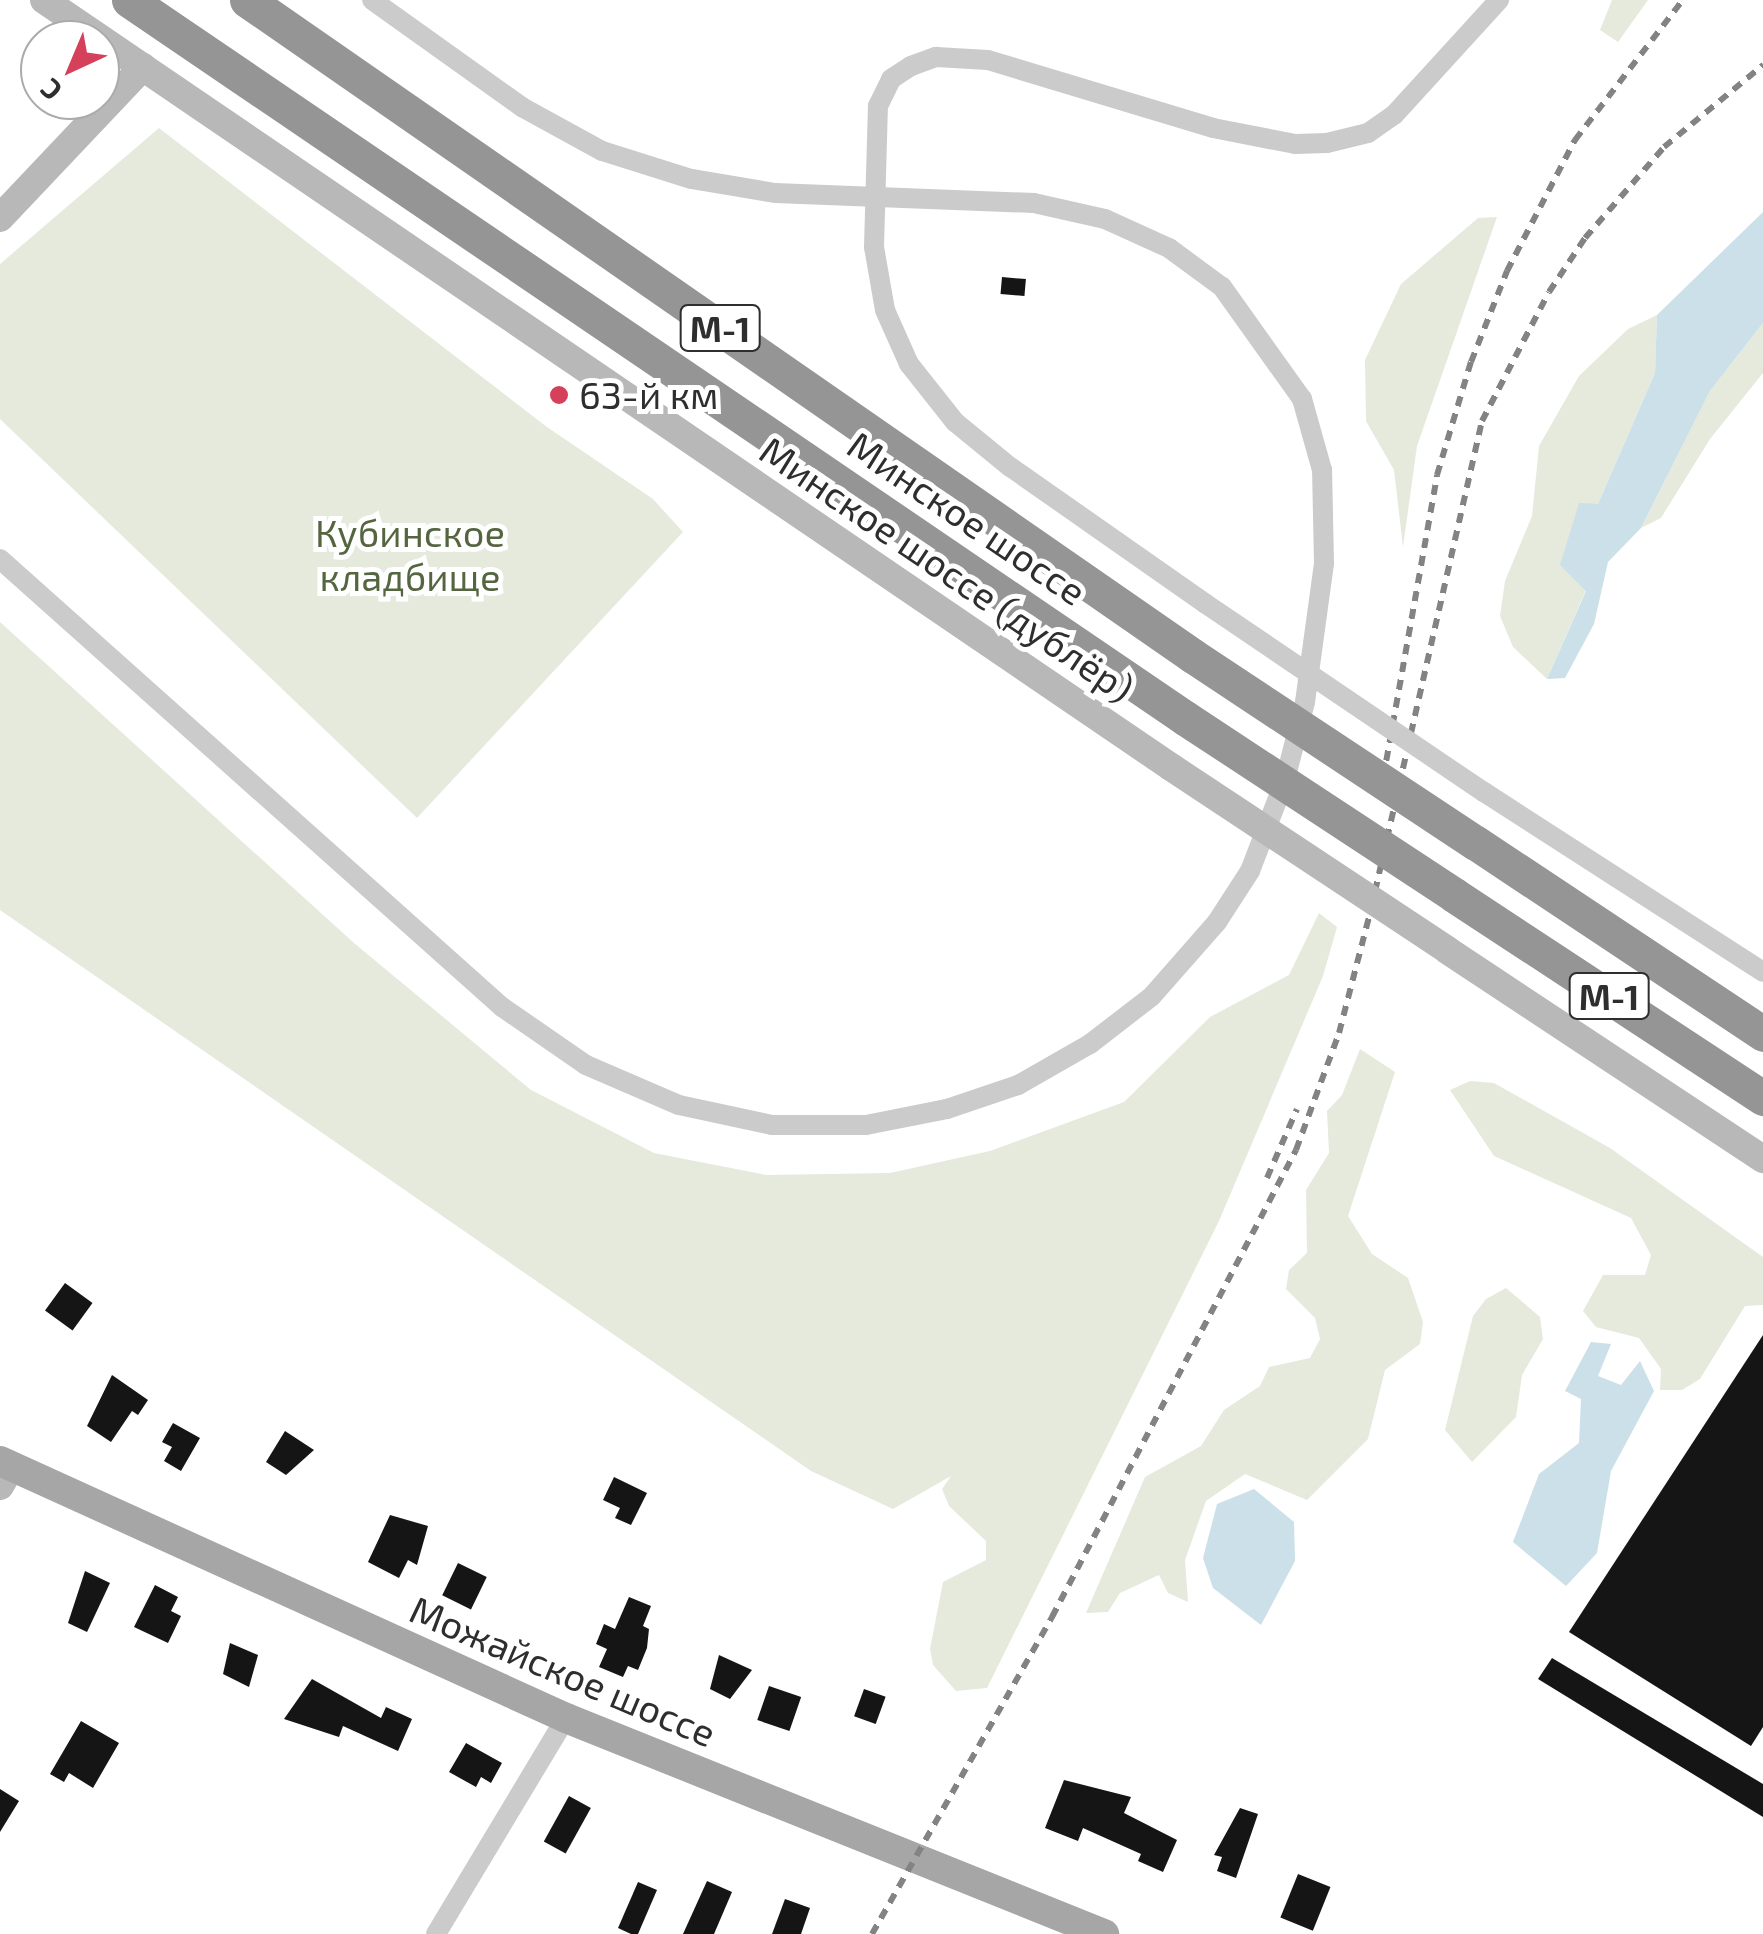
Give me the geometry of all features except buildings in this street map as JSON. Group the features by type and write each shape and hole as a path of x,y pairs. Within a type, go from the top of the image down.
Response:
{"highway":[{"name":"Минское шоссе","path":"129,0 1185,718 1763,1098"},
{"name":"Минское шоссе","path":"247,0 1193,656 1763,1034"}],"main road":[{"name":"Минское шоссе (дублёр)","path":"44,0 1171,767 1763,1159"},
{"path":"0,218 143,66"},
{"name":"Можайское шоссе","path":"4,1472 566,1718 1104,1934"}],"street":[{"path":"0,560 502,1007 586,1065 678,1105 772,1125 866,1125 948,1109 1018,1085 1090,1044 1152,996 1217,922 1250,872 1305,702 1324,563 1322,470 1302,399 1264,339 1222,287 1168,248 1105,219 1034,203 874,192 775,193 692,178 602,151 522,106 372,0"},
{"path":"1499,0 1394,115 1368,133 1327,143 1295,144 1213,128 988,60 936,57 891,79 878,106 874,192 874,248 885,310 909,364 944,408 1010,467 1484,792 1763,972"},
{"path":"436,1934 566,1718"}],"green space":[{"path":"1612,0 1648,0 1618,42 1600,30"},
{"name":"Кубинское кладбище","path":"159,128 547,427 653,499 683,532 417,818 0,419 0,264"},
{"path":"1497,217 1417,446 1403,547 1394,470 1366,421 1365,360 1401,284 1478,218"},
{"path":"1657,315 1655,373 1598,504 1586,590 1547,679 1513,647 1500,616 1505,581 1532,516 1539,446 1579,376 1628,329"},
{"path":"1763,323 1763,373 1710,439 1661,518 1641,528 1710,391"},
{"path":"0,622 354,943 531,1090 654,1153 766,1175 890,1173 990,1151 1124,1102 1210,1017 1289,975 1319,913 1337,927 1323,976 1219,1221 987,1688 956,1691 933,1665 930,1649 943,1582 986,1560 986,1541 949,1506 942,1489 951,1476 893,1509 811,1471 0,910"},
{"path":"1360,1049 1395,1072 1348,1216 1372,1254 1408,1278 1423,1322 1420,1344 1385,1370 1368,1439 1307,1500 1245,1474 1206,1501 1185,1560 1188,1602 1168,1593 1159,1575 1120,1593 1108,1612 1086,1613 1145,1477 1201,1446 1224,1410 1260,1386 1269,1367 1310,1358 1320,1339 1315,1318 1286,1289 1289,1270 1307,1253 1306,1190 1329,1153 1327,1111 1342,1095"},
{"path":"1470,1081 1494,1083 1610,1148 1763,1257 1763,1305 1745,1306 1700,1379 1682,1390 1660,1390 1661,1369 1639,1338 1596,1327 1583,1311 1603,1275 1645,1275 1651,1255 1631,1218 1494,1156 1450,1090"},
{"path":"1506,1288 1540,1317 1543,1339 1522,1375 1516,1417 1472,1462 1445,1430 1473,1316 1486,1299"}],"water":[{"path":"1763,212 1763,323 1710,391 1641,528 1608,562 1594,624 1565,678 1547,679 1586,591 1560,565 1579,503 1598,504 1655,373 1657,315"},
{"path":"1591,1342 1611,1344 1598,1376 1621,1385 1640,1361 1654,1391 1611,1471 1597,1553 1566,1586 1513,1542 1539,1474 1579,1443 1581,1399 1565,1391"},
{"path":"1254,1489 1294,1522 1295,1561 1261,1625 1213,1588 1203,1558 1217,1504"}],"railway":[{"path":"1380,796 1437,475 1471,362 1507,271 1575,140 1683,0"},
{"path":"872,1934 1052,1617 1296,1150 1339,1033 1371,909 1482,421 1549,292 1585,238 1664,147 1763,65"},
{"path":"1267,1178 1297,1109"}],"place":[{"name":"63-й км","path":"559,395"}]}
